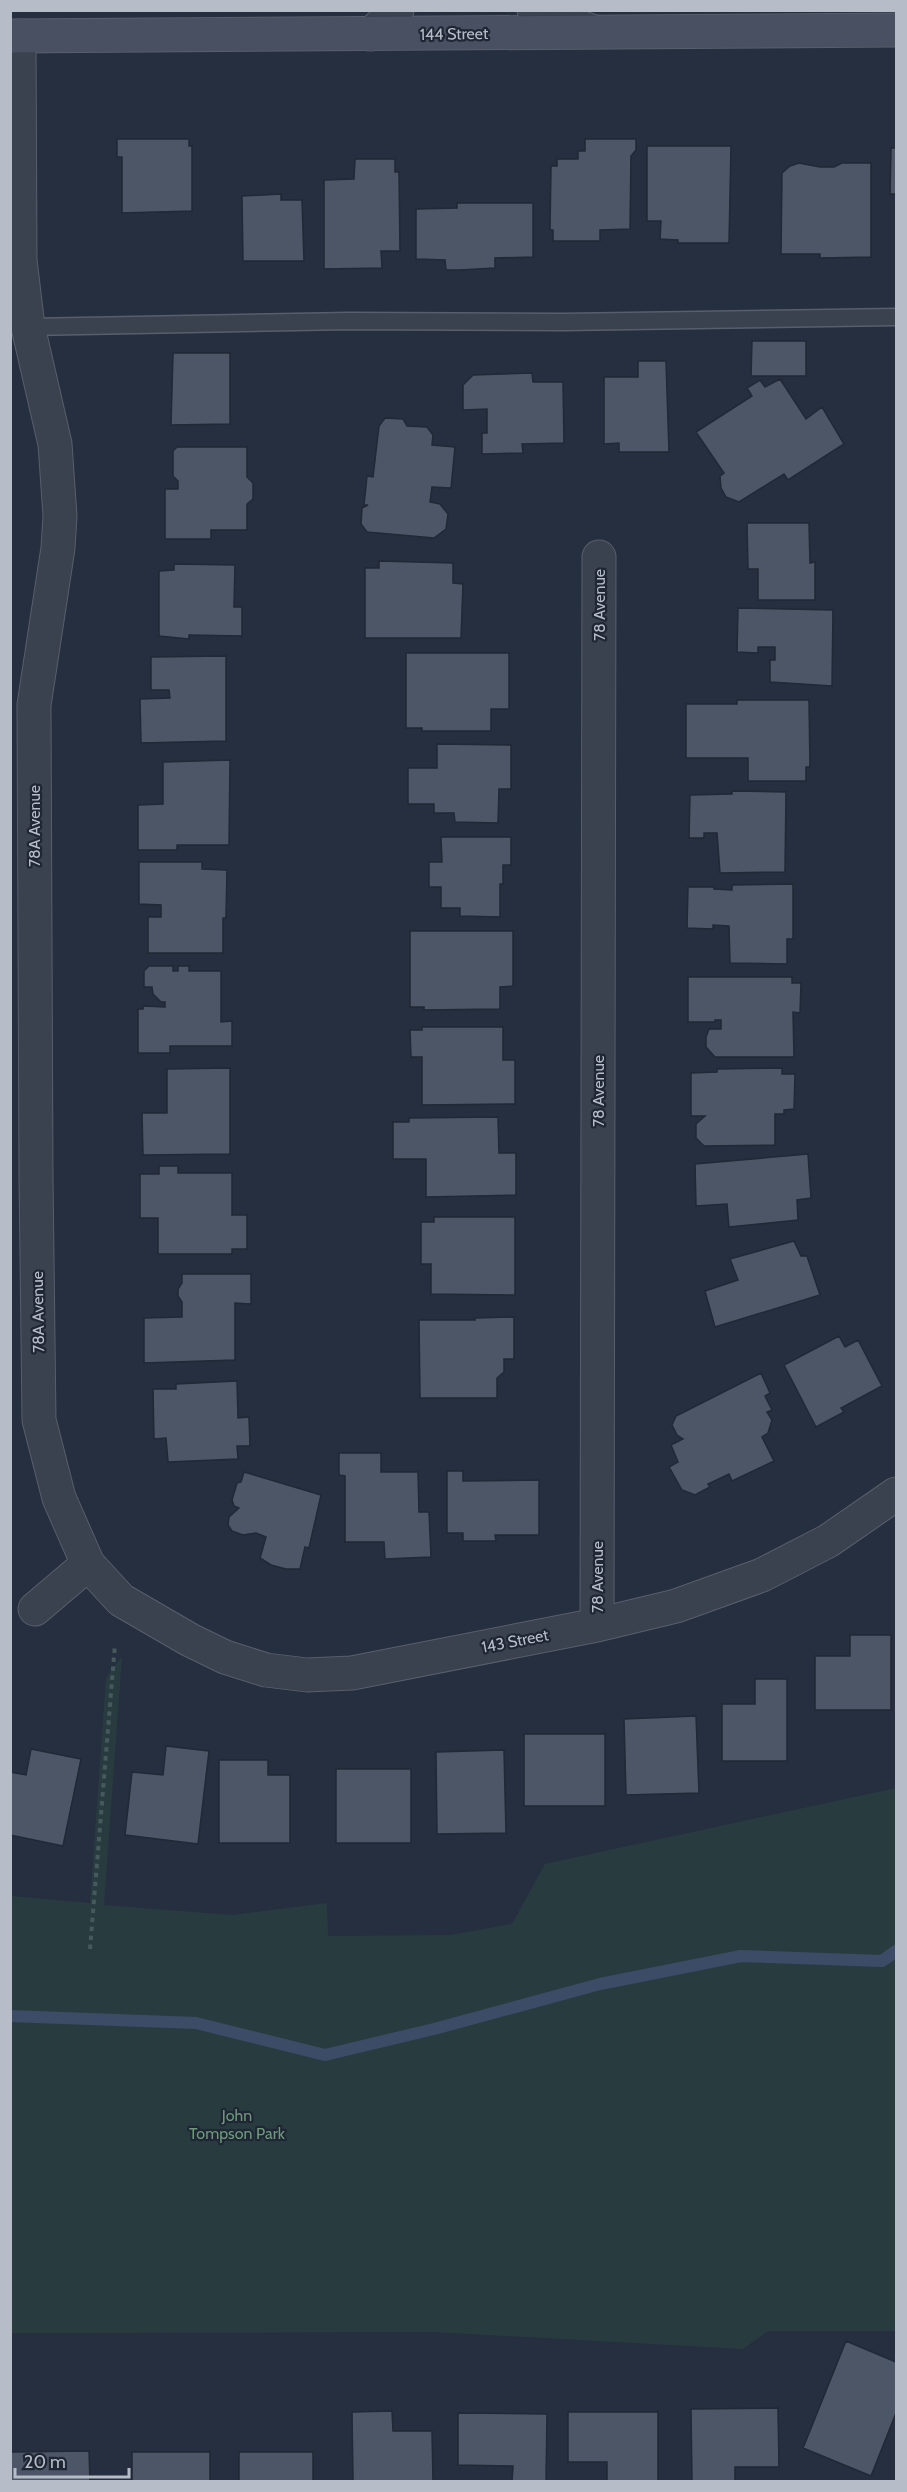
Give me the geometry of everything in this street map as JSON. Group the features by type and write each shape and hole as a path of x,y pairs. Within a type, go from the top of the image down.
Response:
{"main road":[{"name":"144 Street","path":"15,36 897,30"}],"street":[{"path":"371,34 397,10"},
{"path":"534,10 596,32"},
{"name":"78A Avenue","path":"15,36 20,260 28,327 55,444 60,516 58,548 34,705 23,1176 39,1420 59,1498 88,1564 121,1600"},
{"name":"78 Avenue","path":"597,1625 599,557"},
{"name":"143 Street","path":"121,1600 190,1640 225,1657 266,1670 307,1676 352,1673 597,1625 676,1606 762,1575 828,1541 897,1494"},
{"path":"35,1609 88,1564"}],"lane":[{"path":"28,327 349,321 564,322 897,317"}],"path":[{"path":"90,1948 115,1644"}],"green space":[{"name":"John Tompson Park","path":"122,1656 104,1905 232,1915 327,1903 328,1936 451,1935 512,1924 545,1864 896,1788 896,2331 768,2331 743,2349 435,2332 11,2333 11,1896 90,1903 106,1678"}],"building":[{"path":"117,139 189,139 189,146 192,146 192,211 122,213 122,157 117,157"},
{"path":"585,139 636,139 636,150 631,156 630,229 600,230 600,241 553,241 553,230 550,230 551,166 557,166 557,159 578,159 578,151 585,151"},
{"path":"647,146 731,146 729,243 678,243 678,240 660,239 661,221 647,221"},
{"path":"891,148 896,148 896,194 890,194"},
{"path":"355,159 395,159 395,172 399,172 400,251 381,251 382,268 324,269 324,180 354,179"},
{"path":"799,163 834,167 842,163 871,163 871,257 820,258 820,254 781,254 782,173 790,166"},
{"path":"281,194 281,200 302,200 304,261 243,261 242,196"},
{"path":"457,203 533,203 533,257 495,258 495,268 460,270 446,270 445,260 416,259 416,209 457,208"},
{"path":"752,341 806,341 806,376 751,376"},
{"path":"173,353 230,353 230,424 171,425"},
{"path":"638,361 666,361 669,452 619,452 619,443 604,444 604,377 638,377"},
{"path":"532,373 533,382 563,382 564,443 522,444 523,453 482,454 482,433 487,433 487,409 463,410 463,385 473,375"},
{"path":"780,379 806,419 822,407 844,444 788,480 784,474 739,502 726,497 721,488 720,476 724,473 696,432 752,396 747,388 760,380 765,387"},
{"path":"385,418 403,419 407,426 427,427 433,435 432,445 455,447 451,488 432,487 430,502 440,504 448,514 446,529 434,538 367,532 361,524 362,508 368,505 364,505 367,476 373,477 379,426"},
{"path":"177,447 247,447 247,477 253,483 253,499 247,504 247,530 211,530 211,539 165,539 165,489 178,489 178,481 173,476 173,451"},
{"path":"747,523 809,523 810,563 815,562 815,600 758,600 758,569 748,569"},
{"path":"379,561 453,563 453,583 463,584 461,638 365,638 365,568 379,568"},
{"path":"174,564 235,565 234,607 242,607 242,636 189,635 189,639 159,636 159,571 174,570"},
{"path":"738,608 833,610 832,686 770,682 770,660 775,660 775,647 758,647 758,653 737,652"},
{"path":"406,653 509,653 509,709 491,709 491,731 422,731 422,728 406,728"},
{"path":"226,656 226,741 141,743 140,699 170,698 169,690 151,690 151,657"},
{"path":"737,700 809,700 810,767 806,767 806,781 748,781 748,758 686,758 686,704 737,704"},
{"path":"437,744 511,745 511,789 499,789 498,823 455,822 454,813 434,813 434,804 408,804 408,768 437,768"},
{"path":"230,760 229,845 177,845 177,850 138,850 138,805 163,804 163,762"},
{"path":"732,791 786,792 785,872 720,873 717,833 704,833 704,838 689,838 690,795 732,794"},
{"path":"441,837 511,837 511,865 503,865 503,884 500,884 500,917 460,916 460,908 441,908 441,887 429,887 429,862 442,862"},
{"path":"139,862 202,862 202,869 227,870 223,953 148,953 148,917 161,917 161,905 139,904"},
{"path":"793,884 793,939 787,939 787,964 730,963 729,926 713,925 713,929 687,928 688,887 732,890 732,885"},
{"path":"410,931 513,931 513,986 500,987 500,1009 424,1010 424,1007 410,1007"},
{"path":"149,966 173,966 173,971 178,971 178,966 189,966 189,971 221,971 221,1022 232,1021 232,1046 170,1046 170,1053 138,1053 138,1009 143,1009 143,1006 165,1007 165,1002 161,1002 153,994 152,987 144,987 144,971"},
{"path":"688,977 792,977 792,983 801,983 800,1013 793,1012 794,1057 715,1057 706,1047 706,1037 709,1029 721,1029 721,1020 688,1022"},
{"path":"422,1027 503,1027 503,1060 515,1060 515,1104 422,1105 422,1057 411,1057 410,1030 422,1030"},
{"path":"230,1068 230,1154 143,1155 142,1113 167,1113 167,1069"},
{"path":"782,1068 782,1074 795,1074 794,1109 784,1110 784,1114 775,1114 775,1145 704,1146 696,1138 696,1124 705,1116 691,1116 691,1073 717,1072 717,1069"},
{"path":"498,1117 499,1153 516,1153 516,1195 426,1197 426,1159 393,1159 393,1122 409,1122 409,1118"},
{"path":"808,1154 811,1198 797,1200 798,1220 729,1227 727,1204 696,1206 695,1164"},
{"path":"159,1166 178,1166 178,1173 232,1173 232,1215 247,1215 247,1249 232,1249 232,1254 158,1254 158,1218 140,1218 140,1174 159,1174"},
{"path":"434,1217 515,1217 515,1295 431,1294 431,1264 421,1264 421,1222 434,1222"},
{"path":"794,1241 801,1256 807,1256 820,1295 715,1327 705,1291 738,1280 730,1259"},
{"path":"182,1274 251,1274 251,1304 235,1303 235,1360 144,1363 144,1318 182,1317 182,1302 178,1296 178,1289 182,1283"},
{"path":"514,1317 514,1359 504,1359 504,1372 497,1378 497,1398 420,1398 419,1320"},
{"path":"839,1336 845,1347 858,1340 882,1386 841,1408 844,1412 816,1427 784,1365"},
{"path":"761,1373 770,1393 765,1396 772,1410 767,1412 772,1420 768,1433 762,1437 774,1461 732,1481 729,1474 708,1484 710,1487 695,1495 682,1490 669,1467 678,1462 671,1445 683,1439 677,1435 672,1425 676,1416"},
{"path":"237,1381 238,1418 249,1417 250,1446 237,1446 238,1459 168,1462 166,1438 154,1439 153,1389 176,1389 176,1384"},
{"path":"339,1453 381,1453 381,1472 418,1472 419,1512 429,1512 431,1557 385,1559 384,1542 345,1542 345,1476 339,1475"},
{"path":"447,1471 463,1471 463,1481 539,1480 539,1535 495,1535 496,1541 463,1541 463,1533 447,1533"},
{"path":"244,1472 321,1495 309,1548 305,1547 300,1569 286,1569 271,1565 260,1558 266,1537 256,1533 243,1535 232,1531 228,1525 229,1517 239,1508 234,1506 232,1500 237,1483 241,1482"},
{"path":"850,1635 891,1635 891,1710 815,1710 815,1656 850,1656"},
{"path":"755,1679 787,1679 787,1761 722,1761 722,1704 755,1704"},
{"path":"696,1716 699,1793 626,1795 624,1719"},
{"path":"524,1734 605,1734 605,1806 524,1806"},
{"path":"166,1746 209,1751 198,1844 125,1835 132,1772 163,1775"},
{"path":"31,1749 81,1759 63,1846 10,1835 10,1772 26,1775"},
{"path":"504,1750 506,1833 437,1834 436,1752"},
{"path":"219,1760 268,1760 268,1775 290,1775 290,1843 219,1843"},
{"path":"336,1769 411,1769 411,1843 336,1843"},
{"path":"846,2341 896,2362 896,2413 871,2476 803,2448"},
{"path":"778,2408 779,2467 735,2467 735,2482 692,2482 691,2409"},
{"path":"392,2411 393,2431 432,2431 433,2482 353,2482 352,2412"},
{"path":"568,2412 658,2412 658,2482 607,2482 607,2462 568,2462"},
{"path":"458,2413 547,2414 546,2482 512,2482 513,2466 458,2465"},
{"path":"89,2451 90,2482 10,2482 10,2452"},
{"path":"132,2452 210,2452 210,2482 132,2482"},
{"path":"239,2452 313,2452 313,2482 239,2482"}],"waterway":[{"path":"10,2016 196,2023 325,2055 434,2029 600,1984 741,1956 882,1961 896,1951"}]}
